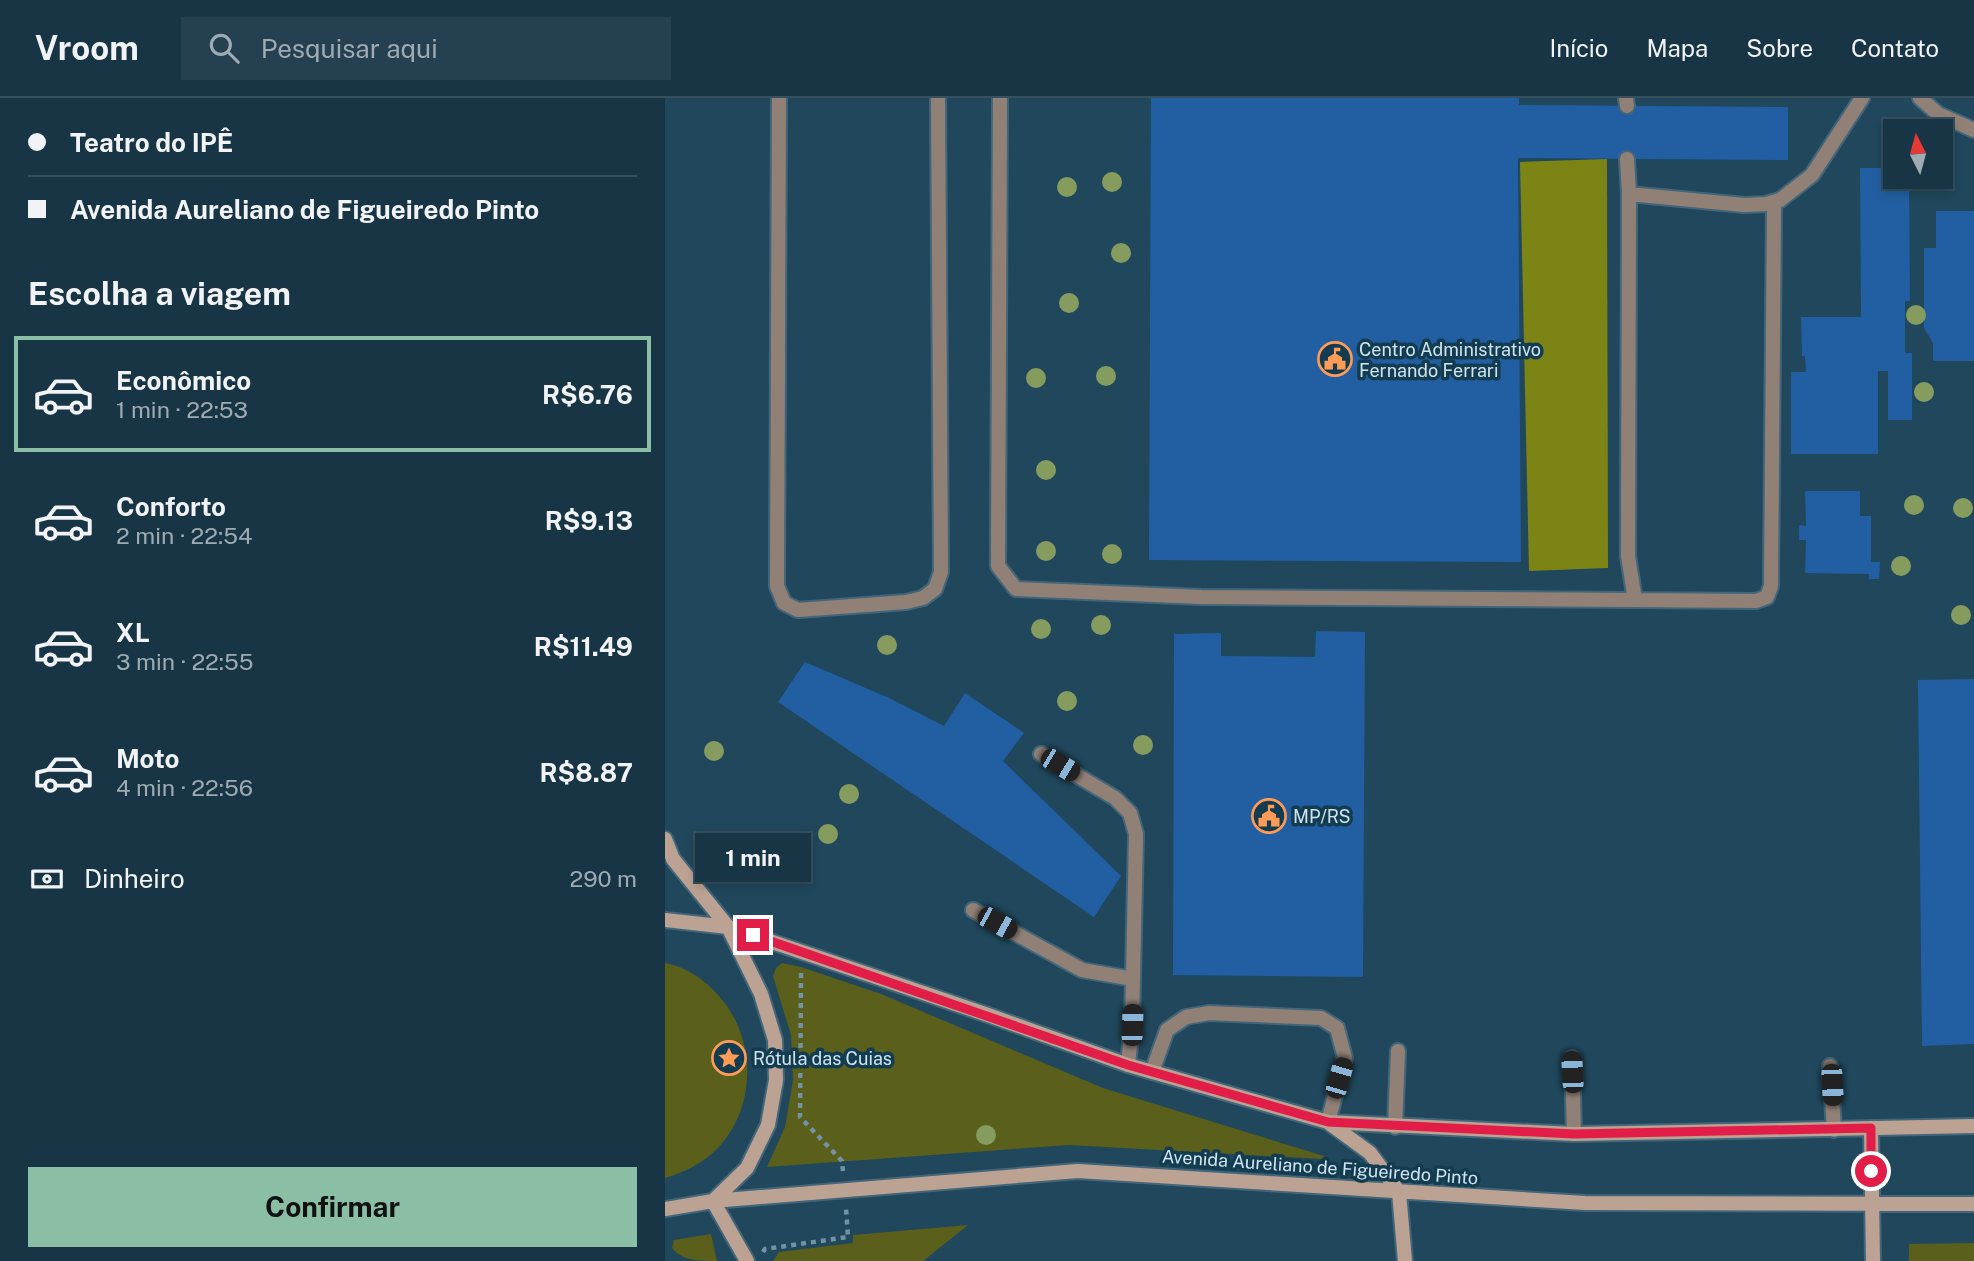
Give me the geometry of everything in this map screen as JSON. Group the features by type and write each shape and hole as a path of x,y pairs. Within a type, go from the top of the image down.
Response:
{"main road":[{"path":"665,839 673,859 728,927 765,1006 775,1040 776,1080 768,1125 747,1168 713,1201 754,1258"},
{"path":"665,920 728,927 1128,1065 1328,1122 1574,1134 1974,1126"},
{"path":"1328,1122 1370,1153 1399,1192 1405,1261"},
{"path":"1871,1128 1873,1261"},
{"name":"Avenida Aureliano de Figueiredo Pinto","path":"665,1209 713,1201 1078,1171 1585,1203 1974,1204"}],"lane":[{"path":"779,98 777,586 784,603 798,610 906,602 923,598 935,589 941,572 938,98"},
{"path":"1000,98 998,566 1016,589 1201,597 1756,601 1767,597 1771,586 1774,202"},
{"path":"1629,194 1744,205 1766,205 1774,202 1812,175 1862,98"},
{"path":"1920,98 1938,114 1974,130"},
{"path":"1627,159 1628,556 1635,600"},
{"path":"1041,754 1115,798 1131,813 1136,834 1128,1065"},
{"path":"973,910 1082,970 1133,979"},
{"path":"1151,1072 1167,1030 1186,1017 1209,1013 1321,1018 1337,1028 1345,1058 1328,1122"},
{"path":"1395,1127 1398,1051"},
{"path":"1571,1058 1574,1134"},
{"path":"1830,1066 1833,1130"}],"path":[{"path":"754,1258 765,1249 848,1237 842,1161 800,1117 801,951"}],"green space":[{"path":"1607,159 1608,568 1529,571 1520,162"},
{"path":"665,963 695,975 719,996 740,1032 746,1052 747,1073 740,1114 717,1149 686,1170 665,1178"},
{"path":"782,963 881,994 1103,1088 1324,1156 1323,1159 1069,1145 767,1167 785,1127 793,1080 791,1035 773,976"},
{"path":"968,1225 923,1261 773,1261 779,1252 853,1243 853,1235"},
{"path":"711,1234 717,1261 686,1258 672,1248 674,1240"},
{"path":"1974,1243 1974,1261 1909,1261 1909,1244"}],"building":[{"name":"Centro Administrativo Fernando Ferrari","path":"1151,98 1519,98 1519,105 1788,107 1788,160 1518,158 1521,562 1149,560"},
{"path":"1860,168 1883,168 1883,189 1909,189 1910,301 1905,301 1905,353 1912,353 1912,420 1888,420 1888,371 1878,371 1878,454 1791,454 1791,372 1806,372 1805,356 1802,356 1801,317 1861,317"},
{"path":"1936,211 1974,211 1974,361 1933,361 1933,343 1924,328 1924,248 1936,248"},
{"path":"1805,491 1860,491 1860,516 1871,516 1871,562 1880,562 1879,579 1869,579 1869,574 1805,573 1806,540 1799,540 1799,525 1806,526"},
{"name":"MP/RS","path":"1316,631 1365,632 1363,977 1173,975 1174,634 1221,633 1221,656 1315,657"},
{"path":"805,662 889,698 944,726 965,693 1024,733 1003,761 1121,876 1094,917 778,702"},
{"path":"1974,679 1974,1044 1922,1046 1918,680"}],"place":[{"name":"Centro Administrativo Fernando Ferrari","path":"1335,359"},
{"name":"MP/RS","path":"1269,816"},
{"name":"Rótula das Cuias","path":"729,1058"}],"route":[{"path":"753,935 1128,1065 1328,1122 1574,1134 1871,1128 1871,1171"}]}
